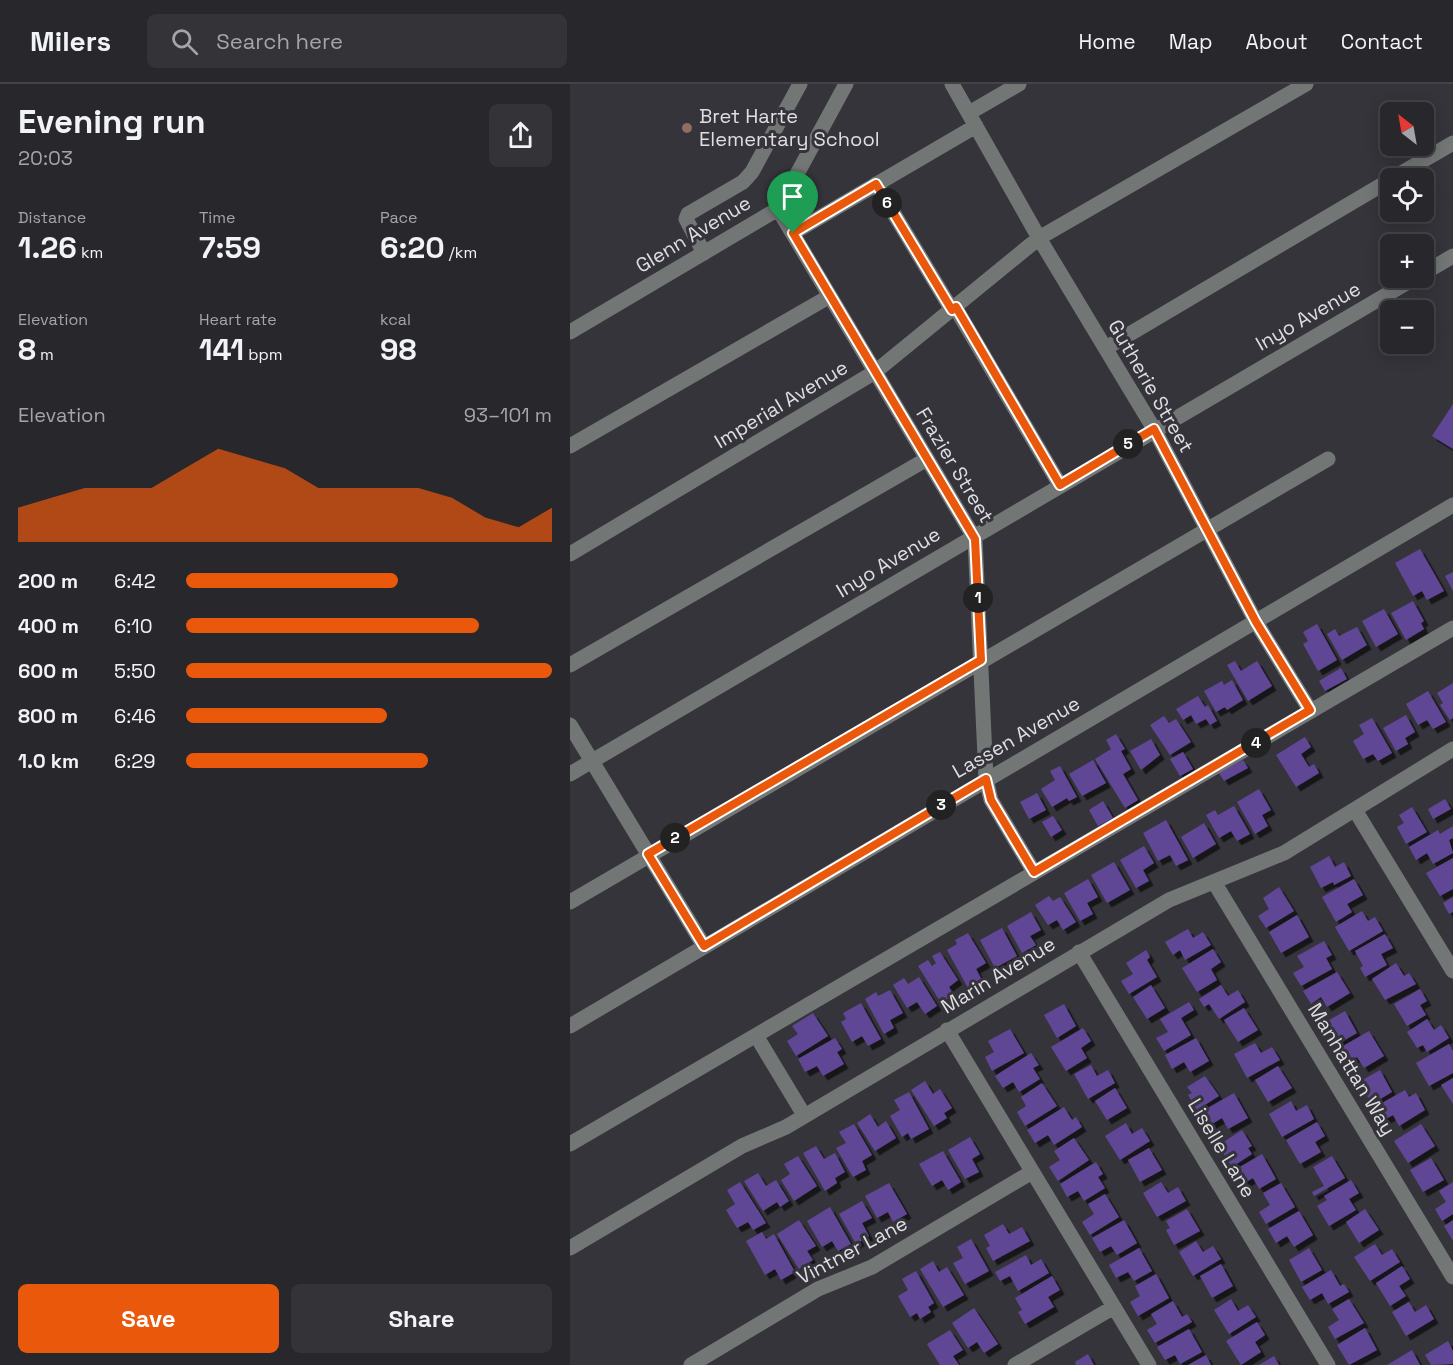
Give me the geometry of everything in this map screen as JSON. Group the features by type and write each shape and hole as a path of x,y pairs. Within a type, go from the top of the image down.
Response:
{"street":[{"path":"704,253 686,219 692,210 743,182 753,172 800,84"},
{"name":"Glenn Avenue","path":"570,332 778,208 846,84"},
{"name":"Gutherie Street","path":"952,84 1039,238 1154,429 1256,622 1310,710"},
{"path":"793,233 876,184 1019,84"},
{"name":"Imperial Avenue","path":"570,554 875,372 1039,238 1306,84"},
{"path":"1410,168 1453,143"},
{"path":"876,184 954,308 1060,485"},
{"path":"1106,348 1380,186"},
{"name":"Frazier Street","path":"778,208 973,536 986,779 991,800 1034,872"},
{"path":"1434,267 1453,256"},
{"name":"Inyo Avenue","path":"570,774 1154,429 1398,288"},
{"path":"570,446 830,296"},
{"path":"570,664 927,459"},
{"path":"570,902 648,854 1328,459"},
{"name":"Lassen Avenue","path":"570,1026 1453,505"},
{"path":"570,1144 1453,628"},
{"path":"570,725 704,946"},
{"name":"Marin Avenue","path":"570,1248 742,1146 786,1127 1168,900 1284,854 1453,749"},
{"path":"1355,810 1453,971"},
{"name":"Manhattan Way","path":"1214,882 1453,1277"},
{"name":"Liselle Lane","path":"1079,952 1328,1365"},
{"path":"947,1030 1149,1365"},
{"path":"757,1036 804,1115"},
{"name":"Vintner Lane","path":"691,1365 818,1289 872,1267 1032,1172"},
{"path":"1015,1365 1114,1307"}],"building":[{"path":"1453,404 1453,449 1432,436"},
{"path":"1420,549 1444,591 1427,600 1422,591 1413,596 1395,563"},
{"path":"1453,572 1453,591 1445,576"},
{"path":"1413,601 1424,621 1421,623 1424,629 1406,640 1391,613"},
{"path":"1384,609 1398,634 1376,647 1362,621"},
{"path":"1317,624 1337,660 1318,671 1303,644 1308,641 1303,632"},
{"path":"1357,627 1367,645 1342,660 1327,634 1335,629 1339,636"},
{"path":"1235,661 1241,671 1257,661 1272,686 1248,701 1227,665"},
{"path":"1341,668 1347,679 1325,691 1319,681"},
{"path":"1232,680 1243,700 1227,710 1225,707 1216,712 1204,691 1222,681 1224,685"},
{"path":"1453,683 1453,718 1450,720 1440,705 1443,703 1437,693"},
{"path":"1428,691 1446,722 1433,729 1427,720 1418,725 1406,704"},
{"path":"1198,696 1205,707 1208,705 1217,721 1210,725 1206,719 1196,724 1191,715 1183,720 1176,709"},
{"path":"1406,715 1415,732 1405,738 1408,744 1396,751 1383,728"},
{"path":"1164,716 1169,723 1176,719 1191,742 1170,755 1150,725"},
{"path":"1372,718 1392,753 1378,761 1373,754 1363,759 1353,741 1364,734 1359,725"},
{"path":"1116,734 1125,749 1121,751 1131,769 1123,774 1138,800 1125,808 1095,759 1111,749 1106,740"},
{"path":"1305,737 1311,747 1301,754 1309,767 1314,764 1319,773 1296,787 1276,755"},
{"path":"1151,739 1160,755 1141,770 1130,751"},
{"path":"1183,752 1193,769 1180,776 1170,759"},
{"path":"1093,760 1106,783 1082,796 1069,774"},
{"path":"1243,760 1248,768 1224,781 1219,773"},
{"path":"1060,766 1077,797 1069,801 1067,798 1052,807 1041,789 1055,780 1050,771"},
{"path":"1259,789 1271,810 1262,815 1268,826 1255,834 1237,802"},
{"path":"1037,793 1046,810 1029,819 1020,802"},
{"path":"1445,799 1451,809 1433,819 1428,809"},
{"path":"1103,801 1113,818 1098,826 1089,810"},
{"path":"1234,806 1250,834 1237,841 1231,831 1219,838 1206,815 1215,810 1218,815"},
{"path":"1412,807 1427,832 1406,844 1397,827 1404,823 1399,815"},
{"path":"1053,816 1062,830 1051,837 1042,822"},
{"path":"1166,820 1188,860 1176,866 1170,855 1158,861 1143,833"},
{"path":"1204,823 1216,844 1193,858 1181,837"},
{"path":"1453,826 1453,838 1449,840 1453,853 1433,864 1427,853 1416,860 1409,847 1438,830 1440,834"},
{"path":"1144,846 1154,863 1143,870 1149,881 1136,888 1120,860"},
{"path":"1329,856 1335,867 1344,862 1351,876 1334,885 1333,882 1321,888 1310,867"},
{"path":"1453,858 1453,889 1440,896 1426,873"},
{"path":"1114,862 1130,890 1107,903 1091,875"},
{"path":"1088,879 1098,897 1087,903 1093,914 1080,921 1064,893"},
{"path":"1354,879 1363,895 1347,904 1352,912 1336,922 1322,897"},
{"path":"1279,887 1294,911 1266,928 1258,916 1269,909 1263,898"},
{"path":"1049,896 1053,901 1060,897 1076,922 1063,930 1057,920 1048,925 1035,905"},
{"path":"1453,897 1453,912 1449,914 1443,903"},
{"path":"1362,911 1368,921 1375,917 1383,931 1349,951 1335,927"},
{"path":"1031,912 1041,930 1030,936 1036,945 1022,953 1007,926"},
{"path":"1297,915 1309,937 1281,953 1269,932"},
{"path":"1002,928 1017,956 995,968 980,940"},
{"path":"1188,929 1193,938 1203,932 1211,945 1185,960 1180,950 1173,955 1165,942"},
{"path":"968,933 986,963 976,969 982,980 968,988 947,950 957,944 955,940"},
{"path":"1385,934 1393,948 1381,954 1387,965 1365,977 1360,968 1363,966 1355,951"},
{"path":"1324,941 1332,955 1326,958 1332,969 1301,986 1293,973 1304,967 1297,956"},
{"path":"1213,949 1221,962 1211,969 1217,980 1197,992 1182,968"},
{"path":"1146,950 1150,957 1147,960 1157,977 1129,994 1121,981 1133,974 1126,963"},
{"path":"940,952 958,980 949,987 954,995 941,1003 918,966 928,960 932,966 936,963 932,956"},
{"path":"1396,963 1404,976 1409,973 1416,984 1385,1000 1372,979"},
{"path":"1337,972 1350,993 1327,1007 1321,997 1311,1004 1303,991"},
{"path":"919,977 937,1006 925,1014 917,1002 907,1008 893,985 904,978 908,984"},
{"path":"1151,985 1165,1008 1147,1019 1133,997"},
{"path":"1221,985 1228,996 1238,990 1245,1002 1219,1019 1209,1004 1204,1007 1199,999"},
{"path":"1420,989 1427,1001 1420,1005 1426,1015 1407,1026 1394,1004"},
{"path":"890,990 903,1013 890,1020 894,1028 884,1034 865,999 876,992 878,996"},
{"path":"1189,1002 1194,1010 1181,1018 1191,1035 1164,1051 1156,1038 1168,1032 1160,1019"},
{"path":"861,1003 881,1039 868,1046 862,1036 852,1042 841,1022 846,1019 843,1013"},
{"path":"1064,1004 1076,1026 1057,1038 1044,1015"},
{"path":"1244,1008 1258,1030 1238,1042 1224,1020"},
{"path":"1345,1011 1357,1033 1336,1045 1324,1023"},
{"path":"813,1013 828,1036 796,1056 787,1041 798,1034 792,1026"},
{"path":"1427,1019 1434,1030 1441,1025 1449,1038 1427,1052 1423,1045 1417,1048 1407,1032"},
{"path":"1083,1028 1091,1041 1081,1048 1087,1058 1066,1071 1051,1047"},
{"path":"1010,1029 1024,1053 992,1071 985,1057 994,1052 988,1041"},
{"path":"1369,1031 1384,1056 1364,1068 1357,1057 1346,1063 1338,1049"},
{"path":"835,1038 842,1049 837,1052 844,1064 823,1076 817,1066 805,1072 798,1059"},
{"path":"1196,1038 1209,1061 1190,1072 1184,1062 1172,1069 1165,1055"},
{"path":"1255,1043 1261,1053 1272,1047 1280,1060 1247,1078 1234,1054"},
{"path":"1449,1044 1453,1051 1453,1073 1429,1086 1416,1063"},
{"path":"1031,1053 1039,1065 1033,1068 1040,1079 1019,1092 1013,1082 1003,1088 995,1076"},
{"path":"1091,1065 1097,1076 1108,1070 1115,1083 1088,1099 1074,1074"},
{"path":"1278,1066 1292,1088 1268,1102 1255,1080"},
{"path":"1380,1070 1392,1092 1372,1104 1359,1082"},
{"path":"1205,1076 1219,1096 1197,1110 1188,1095 1192,1093 1187,1087"},
{"path":"1453,1078 1453,1104 1441,1085"},
{"path":"925,1081 933,1094 940,1089 952,1108 944,1113 947,1118 934,1126 911,1090"},
{"path":"1042,1083 1057,1106 1025,1126 1017,1112 1026,1106 1021,1097"},
{"path":"1115,1088 1127,1108 1107,1120 1095,1101"},
{"path":"1405,1090 1409,1097 1416,1093 1425,1110 1399,1126 1393,1115 1381,1122 1373,1108"},
{"path":"909,1092 929,1129 911,1139 908,1133 902,1137 890,1116 900,1110 894,1100"},
{"path":"1234,1093 1248,1118 1228,1129 1222,1118 1207,1127 1199,1113"},
{"path":"1291,1101 1296,1111 1307,1105 1314,1119 1282,1137 1269,1114"},
{"path":"1064,1107 1072,1120 1076,1117 1082,1127 1054,1145 1048,1135 1035,1143 1027,1130"},
{"path":"870,1114 878,1127 886,1121 896,1138 875,1151 857,1123"},
{"path":"1317,1122 1325,1136 1315,1142 1321,1152 1300,1164 1286,1140"},
{"path":"1126,1123 1132,1134 1142,1128 1150,1141 1120,1160 1105,1136"},
{"path":"854,1124 872,1155 862,1161 866,1170 853,1177 836,1148 846,1143 839,1132"},
{"path":"1421,1124 1435,1146 1408,1163 1394,1141"},
{"path":"1242,1130 1252,1146 1248,1148 1252,1154 1232,1167 1223,1153 1227,1150 1222,1143"},
{"path":"970,1137 980,1154 972,1159 979,1172 965,1179 948,1150"},
{"path":"1074,1138 1089,1160 1058,1181 1049,1167 1060,1160 1054,1151"},
{"path":"816,1146 824,1159 835,1153 845,1172 835,1178 837,1183 825,1191 803,1153"},
{"path":"1149,1148 1162,1170 1140,1182 1128,1160"},
{"path":"943,1151 961,1182 948,1190 942,1180 932,1186 919,1164"},
{"path":"1262,1154 1276,1179 1259,1189 1253,1178 1241,1185 1233,1171"},
{"path":"798,1156 817,1186 794,1201 781,1180 790,1174 784,1164"},
{"path":"1332,1156 1345,1178 1314,1196 1312,1192 1324,1186 1313,1167"},
{"path":"1431,1158 1444,1180 1423,1192 1410,1170"},
{"path":"1096,1162 1103,1174 1098,1177 1105,1188 1084,1201 1078,1191 1067,1197 1060,1184"},
{"path":"758,1173 766,1186 776,1180 789,1201 780,1207 777,1202 763,1211 744,1181"},
{"path":"1351,1180 1359,1193 1349,1199 1356,1210 1329,1226 1317,1206 1327,1200 1324,1196"},
{"path":"740,1182 766,1223 753,1230 748,1222 737,1228 726,1210 735,1204 727,1190"},
{"path":"1161,1182 1168,1193 1178,1187 1186,1201 1157,1217 1143,1193"},
{"path":"1453,1182 1453,1214 1442,1221 1435,1209 1446,1202 1439,1191"},
{"path":"889,1183 907,1214 893,1222 888,1212 877,1218 865,1196"},
{"path":"1281,1183 1295,1207 1266,1224 1259,1212 1270,1205 1263,1193"},
{"path":"1105,1194 1119,1217 1090,1235 1082,1222 1094,1214 1088,1204"},
{"path":"862,1201 872,1218 862,1223 869,1236 856,1244 839,1214"},
{"path":"830,1207 851,1244 838,1251 832,1241 822,1247 807,1221"},
{"path":"1187,1209 1200,1231 1174,1245 1166,1230 1170,1228 1166,1221"},
{"path":"1365,1209 1379,1230 1359,1243 1346,1222"},
{"path":"1299,1211 1313,1235 1294,1247 1287,1236 1276,1243 1268,1229"},
{"path":"799,1220 816,1246 807,1251 813,1260 799,1269 777,1234"},
{"path":"1124,1220 1137,1243 1117,1255 1111,1246 1100,1252 1092,1238"},
{"path":"1453,1220 1453,1241 1444,1226"},
{"path":"1003,1224 1009,1234 1022,1227 1030,1241 993,1261 986,1248 990,1246 984,1235"},
{"path":"762,1232 766,1239 774,1234 795,1272 781,1280 775,1269 765,1275 746,1241"},
{"path":"971,1239 989,1271 965,1284 953,1263 963,1258 957,1247"},
{"path":"1196,1241 1203,1252 1213,1246 1221,1259 1193,1276 1179,1252"},
{"path":"1375,1244 1382,1255 1392,1249 1400,1262 1370,1281 1354,1257"},
{"path":"1139,1248 1152,1271 1134,1281 1128,1272 1116,1278 1109,1265"},
{"path":"1309,1248 1322,1270 1301,1282 1289,1260"},
{"path":"1026,1255 1031,1265 1041,1259 1049,1273 1018,1291 1010,1276 1000,1281 995,1272"},
{"path":"933,1261 939,1272 947,1267 964,1295 943,1307 920,1269"},
{"path":"1221,1264 1233,1286 1212,1298 1200,1276"},
{"path":"1402,1266 1410,1279 1399,1286 1406,1296 1390,1306 1376,1283"},
{"path":"1331,1270 1340,1286 1344,1284 1349,1292 1328,1304 1322,1293 1310,1300 1302,1287"},
{"path":"916,1271 934,1303 928,1307 931,1312 920,1319 917,1313 910,1317 898,1296 908,1290 902,1279"},
{"path":"1156,1274 1169,1298 1138,1316 1130,1302 1140,1296 1135,1286"},
{"path":"1052,1276 1060,1290 1048,1297 1054,1307 1025,1324 1018,1312 1022,1310 1015,1298"},
{"path":"1231,1299 1238,1311 1248,1305 1256,1317 1229,1334 1214,1310"},
{"path":"1349,1299 1364,1323 1335,1339 1328,1327 1339,1320 1332,1309"},
{"path":"1173,1301 1182,1317 1187,1314 1192,1322 1155,1343 1147,1330 1157,1324 1151,1314"},
{"path":"1409,1302 1415,1312 1426,1305 1434,1319 1406,1336 1392,1312"},
{"path":"974,1308 998,1344 984,1353 977,1342 968,1348 952,1323"},
{"path":"1257,1322 1265,1335 1255,1342 1261,1352 1241,1365 1226,1341"},
{"path":"1365,1328 1377,1350 1349,1365 1337,1345"},
{"path":"1189,1329 1202,1352 1180,1364 1175,1355 1165,1360 1157,1347"},
{"path":"950,1330 963,1350 953,1356 959,1365 940,1365 927,1344"},
{"path":"1448,1341 1453,1351 1453,1364 1431,1365 1425,1355"},
{"path":"1412,1350 1420,1365 1387,1365"},
{"path":"1088,1354 1094,1365 1076,1365 1075,1362"},
{"path":"1206,1355 1211,1365 1188,1365"},
{"path":"1274,1356 1279,1365 1259,1365"}],"place":[{"name":"Bret Harte Elementary School","path":"687,128"}],"route":[{"path":"876,184 952,310 956,307 1060,485 1154,429 1256,622 1310,710 1034,872 991,800 986,779 704,946 648,854 981,660 975,539 793,233 876,184"}]}
